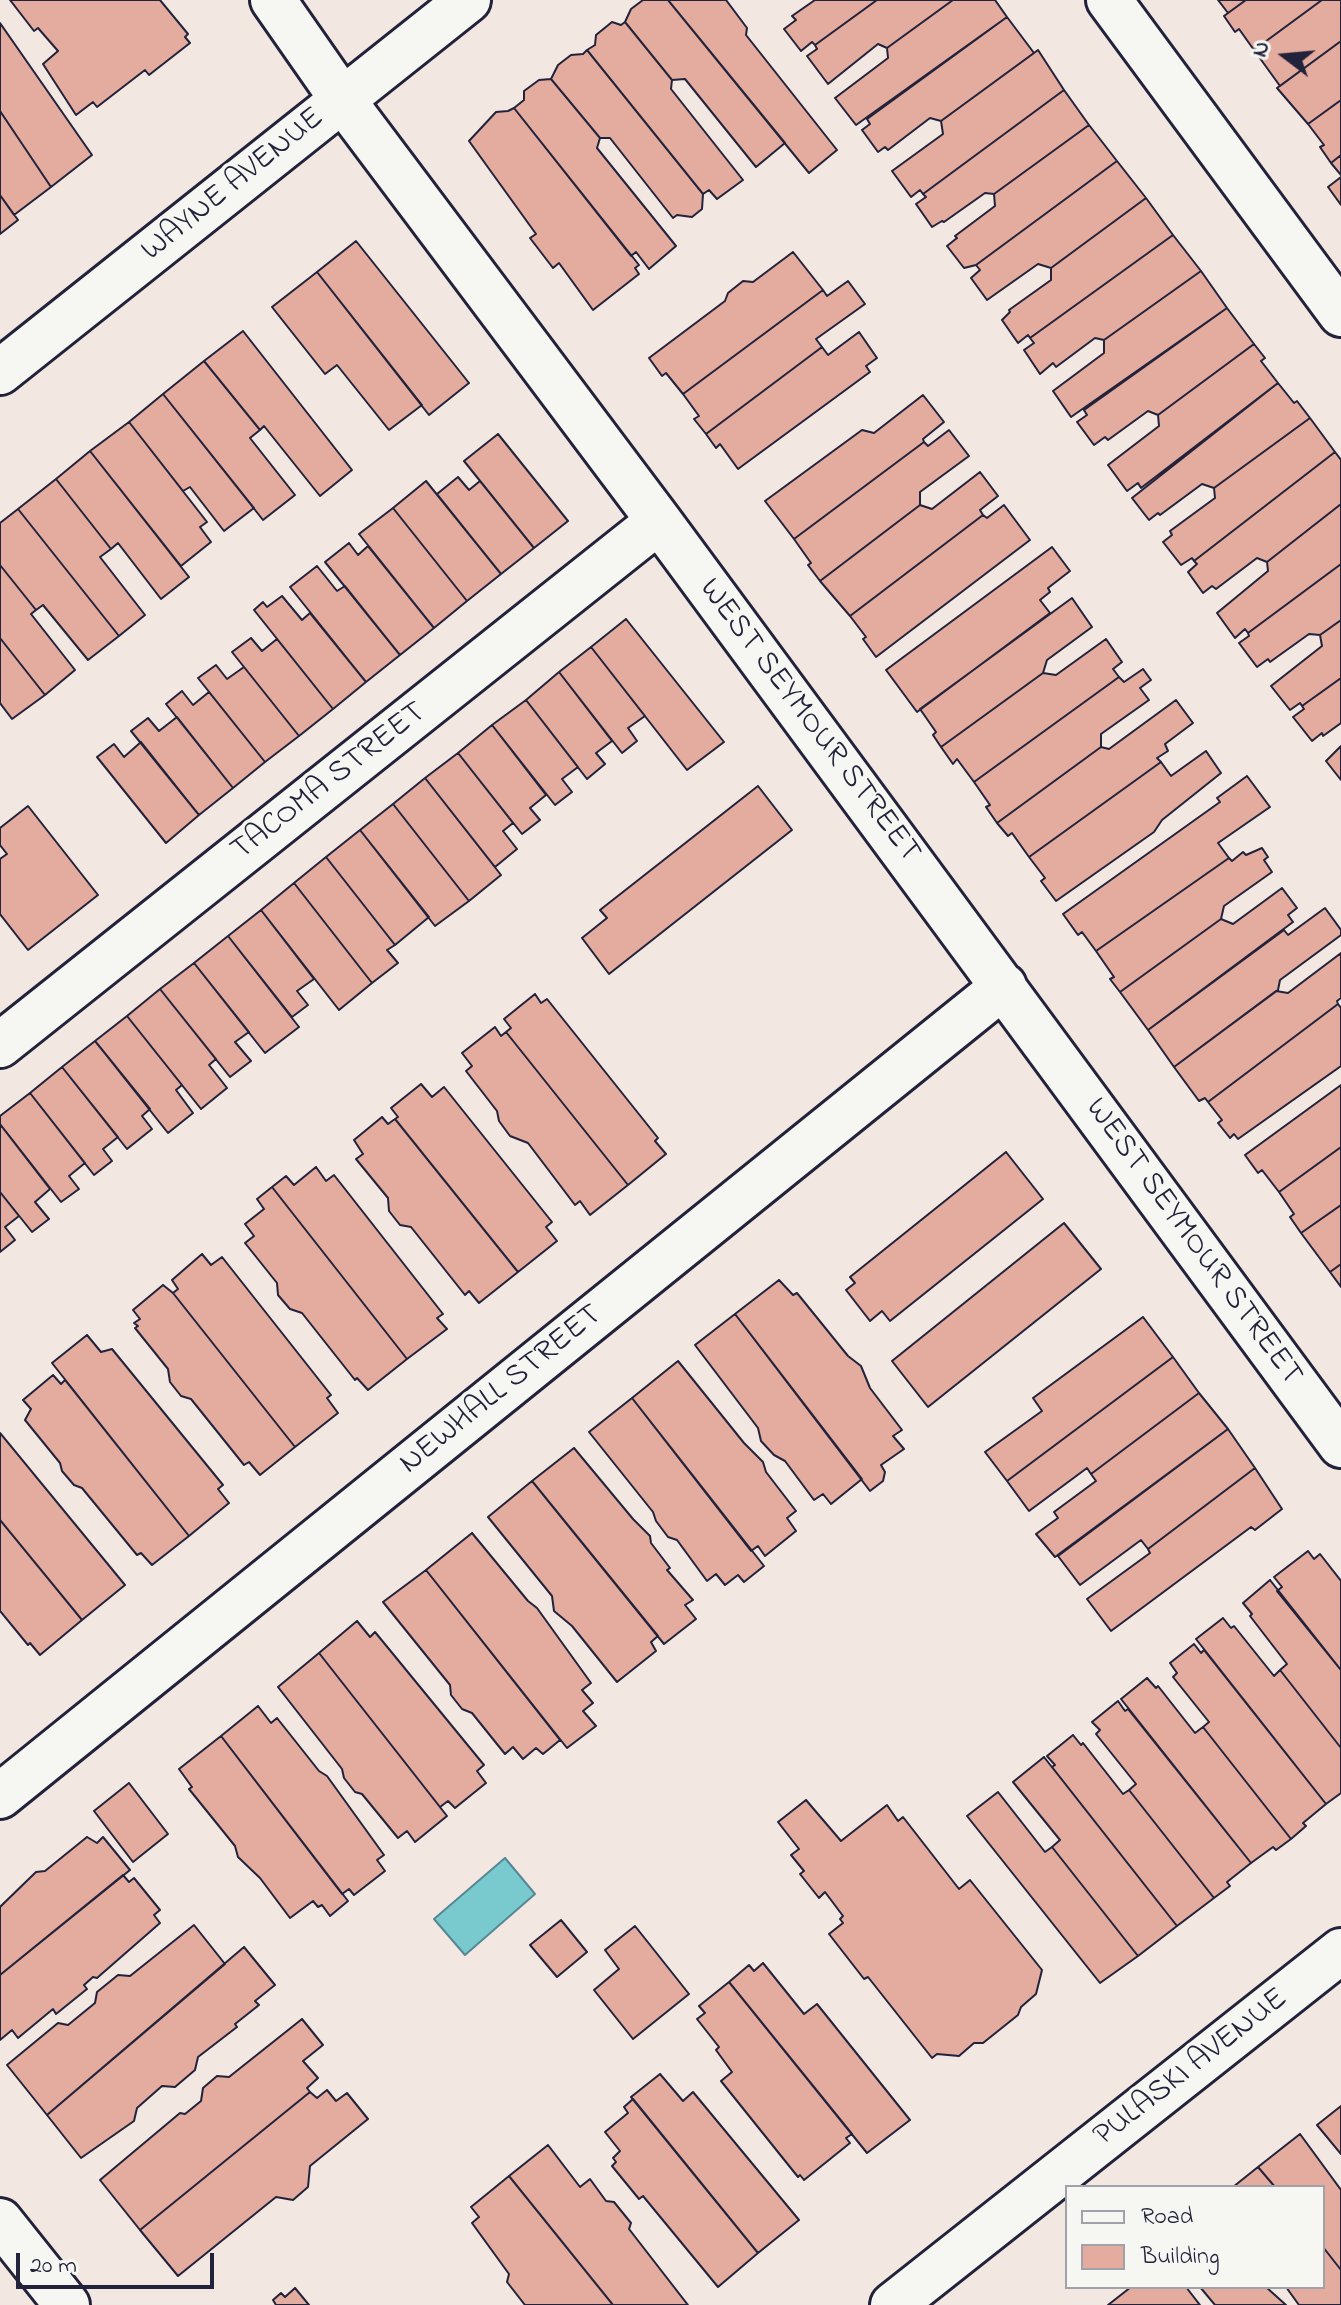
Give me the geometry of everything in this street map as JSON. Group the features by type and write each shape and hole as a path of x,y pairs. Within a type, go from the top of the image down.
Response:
{"street":[{"name":"WEST SEYMOUR STREET","path":"273,0 342,99 659,521 1341,1445"},
{"name":"WAYNE AVENUE","path":"0,372 468,0"},
{"path":"1109,0 1341,314"},
{"name":"TACOMA STREET","path":"0,1045 659,521"},
{"name":"NEWHALL STREET","path":"0,1796 1004,986"},
{"name":"PULASKI AVENUE","path":"893,2305 1341,1951"},
{"path":"0,2221 67,2305"}],"water":[{"path":"505,1858 535,1894 465,1955 434,1919"}],"building":[{"path":"10,0 160,0 188,34 185,37 190,43 149,75 145,70 97,107 93,102 76,115 43,64 58,51 38,28 34,31"},
{"path":"643,0 668,0 785,143 756,167 685,79 672,80 625,22 631,9"},
{"path":"668,0 726,0 747,28 746,35 837,150 809,173"},
{"path":"815,0 877,0 815,45 812,42 801,51 784,29 796,20 792,16"},
{"path":"877,0 953,0 887,48 878,44 828,84 807,56 817,49 815,45"},
{"path":"953,0 995,0 1007,17 856,125 835,98 888,58 887,48"},
{"path":"1218,0 1246,0 1228,13"},
{"path":"1246,0 1322,0 1254,50 1239,29 1235,32 1224,16"},
{"path":"1322,0 1341,0 1341,41 1280,86 1254,50"},
{"path":"1007,17 1034,53 941,121 930,118 888,150 885,147 878,152 862,130 870,124 867,119"},
{"path":"612,22 621,25 625,22 672,80 671,89 743,180 717,199 709,190 703,194 587,50 595,45 596,35"},
{"path":"0,23 92,155 51,187 0,111"},
{"path":"1341,41 1341,100 1308,124 1277,88"},
{"path":"587,50 703,194 702,209 692,217 677,215 673,218 610,138 600,138 551,79 558,65 571,55 583,54"},
{"path":"1038,50 1064,90 923,194 920,190 911,197 892,171 943,134 941,121"},
{"path":"551,79 600,138 597,148 676,246 649,269 636,252 631,256 514,108 524,100 524,91 539,80"},
{"path":"1064,90 1089,125 994,194 985,193 932,227 916,204 926,197 923,194"},
{"path":"1341,100 1341,155 1331,163 1320,147 1324,145 1308,124"},
{"path":"514,108 639,265 635,268 639,274 593,310 559,263 553,268 530,238 536,234 469,141 496,112"},
{"path":"0,111 51,187 14,215 0,195"},
{"path":"1089,125 1117,161 976,265 964,268 947,246 957,238 955,236 995,206 994,194"},
{"path":"1341,155 1341,175 1331,163"},
{"path":"1117,161 1146,198 1051,268 1038,264 987,300 971,278 980,270 976,265"},
{"path":"1341,177 1341,205 1328,187"},
{"path":"0,195 18,220 0,234"},
{"path":"1146,198 1173,235 1030,338 1028,335 1018,343 1002,320 1009,310 1051,280 1051,268"},
{"path":"1173,235 1201,271 1104,340 1095,338 1056,367 1053,363 1040,374 1024,350 1034,343 1030,338"},
{"path":"356,241 469,383 429,415 317,272"},
{"path":"793,252 823,290 683,394 666,373 662,376 649,358 725,301 728,293 743,281 753,282"},
{"path":"1201,271 1227,308 1071,417 1053,391 1104,353 1104,340"},
{"path":"317,272 422,405 389,430 337,365 325,374 272,307"},
{"path":"848,281 865,304 816,339 822,347 706,434 694,419 699,416 683,394 823,290 827,296"},
{"path":"1227,308 1254,344 1158,415 1148,411 1108,440 1105,437 1094,445 1077,422 1087,415 1084,410"},
{"path":"243,331 352,470 320,496 264,426 260,430 204,361"},
{"path":"859,332 877,358 866,366 870,372 738,469 720,444 716,448 706,434 822,347 828,355"},
{"path":"1254,344 1265,358 1261,361 1278,383 1141,488 1138,483 1127,491 1108,465 1159,426 1158,415"},
{"path":"204,361 260,430 250,438 295,495 263,520 163,394"},
{"path":"1278,383 1310,418 1214,488 1202,484 1149,520 1132,498"},
{"path":"163,394 254,508 224,531 190,487 183,491 129,422"},
{"path":"923,395 944,422 923,439 924,442 794,539 765,501 862,430 874,433"},
{"path":"1310,418 1335,452 1194,561 1192,558 1181,565 1163,542 1172,535 1170,531 1215,498 1214,488"},
{"path":"129,422 207,522 200,527 211,542 181,566 90,451"},
{"path":"949,430 969,456 920,492 920,505 820,581 794,539 924,442 928,446"},
{"path":"498,434 568,521 534,548 464,461"},
{"path":"90,451 189,577 161,599 118,543 111,549 56,479"},
{"path":"1335,452 1341,460 1341,504 1267,562 1257,558 1216,589 1212,586 1203,593 1188,572 1197,564 1194,561"},
{"path":"980,472 998,496 980,510 983,515 850,616 820,581 920,505 932,509"},
{"path":"458,477 469,490 480,481 534,548 501,574 437,494"},
{"path":"56,479 111,549 100,557 145,615 119,636 18,509"},
{"path":"426,481 501,574 467,601 393,508"},
{"path":"1341,504 1341,564 1248,633 1245,629 1235,638 1217,613 1268,571 1267,562"},
{"path":"1004,505 1030,540 876,657 850,616 983,515 987,518"},
{"path":"393,508 467,601 434,628 359,534"},
{"path":"18,509 119,636 88,660 43,605 36,610 0,565 0,523"},
{"path":"349,543 358,555 368,546 434,628 400,655 325,562"},
{"path":"1052,547 1070,571 1048,588 1050,592 1040,600 1050,613 917,712 886,670"},
{"path":"1341,564 1341,620 1320,635 1309,634 1270,662 1268,659 1257,667 1239,643"},
{"path":"0,565 36,610 31,614 75,670 45,695 0,638"},
{"path":"317,566 337,591 345,586 400,655 366,682 290,587"},
{"path":"282,596 302,620 310,613 366,682 333,709 254,610 263,602 267,607"},
{"path":"1072,598 1092,627 1047,660 1043,673 941,747 933,735 936,732 920,709"},
{"path":"626,619 724,742 687,770 591,647"},
{"path":"1341,620 1341,678 1302,706 1300,703 1290,710 1271,686 1322,646 1320,635"},
{"path":"0,638 45,695 12,719 0,703"},
{"path":"251,638 262,651 277,639 333,709 299,736 232,652"},
{"path":"1106,639 1122,662 1113,669 1119,677 974,782 957,759 953,764 941,747 1043,673 1056,675"},
{"path":"591,647 645,716 628,728 637,741 622,753 559,672"},
{"path":"216,665 227,679 244,667 299,736 265,762 198,678"},
{"path":"1143,669 1151,680 1140,688 1149,700 1101,734 1101,747 997,823 986,807 990,805 974,782 1119,677 1124,682"},
{"path":"559,672 612,741 596,753 605,764 587,779 526,700"},
{"path":"1341,678 1341,723 1312,741 1293,717 1304,709 1302,706"},
{"path":"182,691 193,705 209,692 265,762 233,788 166,704"},
{"path":"526,700 578,767 562,779 572,792 555,805 492,725"},
{"path":"1176,700 1193,723 1165,744 1168,751 1157,758 1161,762 1029,857 1012,833 1008,836 997,823 1101,747 1109,749"},
{"path":"177,717 233,788 199,815 131,731 148,718 159,731"},
{"path":"492,725 546,795 530,808 540,820 522,834 458,753"},
{"path":"141,742 199,815 166,843 97,757 114,744 124,757"},
{"path":"1341,746 1341,780 1326,761"},
{"path":"1206,751 1221,773 1162,820 1154,832 1056,901 1041,881 1045,878 1029,857 1161,762 1171,776"},
{"path":"458,753 513,823 503,831 517,849 495,867 425,778"},
{"path":"1247,776 1270,807 1218,843 1229,858 1096,951 1082,932 1078,935 1063,914 1220,802 1217,798"},
{"path":"425,778 501,875 469,901 393,804"},
{"path":"758,786 792,830 609,974 582,938 607,918 600,910"},
{"path":"393,804 469,901 435,926 360,830"},
{"path":"28,806 98,895 28,950 0,914 0,859 7,854 0,845 0,828"},
{"path":"360,830 429,917 395,945 326,857"},
{"path":"1262,848 1268,857 1264,860 1272,872 1224,906 1221,919 1120,992 1096,951 1229,858 1232,861 1243,852 1246,855"},
{"path":"326,857 395,945 387,950 398,963 372,983 294,883"},
{"path":"294,883 372,983 339,1010 261,910"},
{"path":"1282,888 1297,908 1288,915 1293,922 1148,1030 1120,992 1221,919 1233,924"},
{"path":"1325,908 1341,930 1341,935 1280,980 1278,990 1174,1067 1148,1030 1284,930 1288,935"},
{"path":"261,910 314,979 297,991 308,1005 292,1017 228,936"},
{"path":"228,936 299,1027 265,1053 194,963"},
{"path":"1341,953 1341,998 1338,1004 1208,1102 1205,1098 1199,1101 1174,1067 1276,991 1288,993"},
{"path":"194,963 249,1032 235,1042 251,1061 230,1077 160,989"},
{"path":"160,989 216,1059 209,1065 227,1088 201,1109 127,1016"},
{"path":"535,994 541,1003 547,999 658,1138 655,1141 666,1154 628,1185 506,1032 511,1028 504,1019"},
{"path":"1338,1004 1341,1008 1341,1066 1238,1139 1234,1134 1230,1138 1218,1123 1222,1120 1208,1102"},
{"path":"127,1016 182,1085 176,1090 193,1113 168,1133 95,1041"},
{"path":"495,1027 501,1036 506,1032 628,1185 590,1215 580,1201 575,1205 528,1143 510,1136 499,1121 497,1111 466,1071 472,1066 462,1053"},
{"path":"95,1041 150,1109 142,1116 152,1129 127,1149 62,1067"},
{"path":"62,1067 118,1137 103,1149 112,1161 94,1175 30,1093"},
{"path":"421,1084 432,1097 444,1087 552,1222 546,1227 557,1241 518,1272 395,1119 398,1117 391,1108"},
{"path":"1341,1085 1341,1147 1279,1192 1262,1170 1258,1173 1245,1155"},
{"path":"30,1093 85,1163 69,1176 79,1189 61,1202 0,1124 0,1116"},
{"path":"382,1117 388,1124 395,1119 518,1272 479,1303 469,1291 465,1295 411,1227 400,1225 389,1211 388,1198 356,1159 363,1154 354,1140"},
{"path":"0,1124 50,1189 35,1202 49,1219 32,1232 0,1192"},
{"path":"1341,1147 1341,1205 1301,1233 1290,1217 1294,1214 1279,1192"},
{"path":"1006,1152 1043,1199 890,1321 882,1311 870,1321 846,1290 855,1283 850,1277"},
{"path":"316,1167 326,1181 334,1175 443,1314 437,1318 447,1329 407,1359 272,1187 286,1176 294,1185"},
{"path":"272,1187 407,1359 368,1390 357,1378 355,1380 302,1313 290,1309 278,1295 277,1283 245,1243 254,1236 245,1224 264,1209 257,1199"},
{"path":"0,1192 19,1216 5,1227 15,1240 0,1252"},
{"path":"1341,1205 1341,1264 1330,1272 1301,1233"},
{"path":"1064,1223 1101,1269 928,1407 892,1361"},
{"path":"202,1254 211,1265 222,1257 331,1395 327,1398 338,1413 295,1447 173,1293 178,1289 172,1280"},
{"path":"1341,1264 1341,1287 1330,1272"},
{"path":"779,1280 793,1295 797,1293 848,1356 861,1366 870,1388 902,1430 893,1436 904,1449 881,1465 885,1472 883,1481 870,1491 735,1314"},
{"path":"163,1285 173,1293 295,1447 260,1475 249,1462 244,1465 191,1399 181,1396 170,1382 168,1369 135,1328 138,1326 134,1323 140,1319 133,1310"},
{"path":"735,1314 862,1479 831,1504 823,1494 814,1500 785,1461 774,1455 761,1441 758,1428 695,1345"},
{"path":"1143,1317 1173,1357 1007,1481 985,1452 1042,1411 1033,1398"},
{"path":"87,1335 101,1352 112,1349 223,1485 218,1489 229,1503 189,1536 52,1363"},
{"path":"1173,1357 1199,1393 1091,1474 1087,1468 1029,1511 1007,1481"},
{"path":"678,1361 763,1462 766,1472 796,1511 787,1518 796,1531 765,1556 758,1546 751,1551 632,1398"},
{"path":"53,1375 61,1384 65,1380 189,1536 152,1565 141,1553 137,1555 82,1488 74,1485 25,1420 31,1409 23,1400"},
{"path":"1199,1393 1228,1429 1055,1557 1036,1534 1058,1518 1054,1512 1096,1481 1091,1474"},
{"path":"632,1398 764,1566 744,1582 738,1575 725,1585 716,1574 707,1581 677,1540 668,1537 653,1512 589,1432"},
{"path":"1228,1429 1255,1468 1148,1549 1141,1540 1080,1585 1058,1556"},
{"path":"0,1433 125,1585 82,1620 0,1520"},
{"path":"574,1448 650,1536 651,1543 670,1568 667,1570 693,1600 685,1605 696,1619 664,1644 532,1481"},
{"path":"1255,1468 1282,1509 1255,1530 1251,1527 1111,1631 1087,1599 1150,1553 1148,1549"},
{"path":"532,1481 658,1636 651,1642 656,1651 617,1682 572,1626 554,1611 552,1596 488,1517"},
{"path":"0,1520 82,1620 40,1655 0,1611"},
{"path":"472,1533 537,1608 591,1683 582,1690 593,1703 583,1711 596,1726 567,1748 426,1570"},
{"path":"1308,1551 1314,1559 1320,1554 1341,1581 1341,1670 1277,1591 1282,1587 1274,1577"},
{"path":"426,1570 560,1740 543,1754 536,1748 523,1759 513,1747 505,1754 472,1713 462,1709 451,1695 450,1685 383,1602"},
{"path":"1270,1580 1341,1670 1341,1748 1280,1670 1287,1664 1243,1603"},
{"path":"1223,1618 1231,1628 1234,1626 1274,1676 1280,1670 1341,1748 1341,1793 1326,1804 1196,1639"},
{"path":"357,1621 370,1637 375,1632 484,1765 477,1771 486,1783 455,1808 448,1801 440,1807 319,1653"},
{"path":"1194,1644 1201,1653 1204,1650 1326,1804 1303,1823 1306,1826 1291,1839 1203,1727 1209,1722 1173,1677 1177,1673 1170,1663"},
{"path":"319,1653 447,1816 415,1842 407,1831 398,1838 362,1794 355,1792 344,1778 342,1769 278,1687"},
{"path":"1147,1678 1156,1688 1158,1686 1195,1733 1203,1727 1291,1839 1276,1850 1273,1847 1251,1863 1121,1699"},
{"path":"1118,1701 1125,1711 1128,1709 1251,1863 1227,1882 1230,1886 1214,1898 1129,1790 1136,1784 1096,1734 1100,1730 1092,1722"},
{"path":"258,1706 271,1723 277,1718 319,1771 327,1776 384,1855 377,1860 385,1871 354,1895 349,1889 342,1894 221,1736"},
{"path":"1073,1735 1081,1745 1083,1743 1123,1794 1129,1790 1214,1898 1177,1926 1052,1767 1055,1765 1047,1756"},
{"path":"221,1736 348,1901 330,1916 322,1905 318,1907 313,1901 290,1918 260,1878 238,1857 235,1846 189,1789 192,1787 179,1769"},
{"path":"1044,1757 1177,1926 1138,1956 1052,1847 1060,1840 1013,1782"},
{"path":"129,1783 168,1834 133,1862 94,1811"},
{"path":"998,1792 1045,1852 1052,1847 1138,1956 1100,1983 967,1816"},
{"path":"806,1800 841,1841 887,1805 898,1821 903,1817 959,1889 970,1880 1042,1970 1036,1994 1021,2007 1018,2015 983,2043 974,2043 959,2056 937,2054 932,2058 868,1977 864,1979 829,1934 843,1923 840,1919 843,1916 825,1892 819,1898 800,1874 804,1871 791,1855 799,1849 778,1822"},
{"path":"87,1837 97,1843 103,1837 130,1870 0,1975 0,1907 36,1872 45,1871"},
{"path":"123,1875 129,1882 134,1878 160,1910 154,1915 160,1923 97,1978 93,1977 84,1985 87,1989 56,2014 53,2009 18,2038 12,2030 0,2040 0,1975"},
{"path":"561,1920 587,1952 557,1977 530,1945"},
{"path":"194,1925 225,1964 47,2115 7,2065 58,2023 68,2025 95,2003 97,1992 118,1975 130,1976"},
{"path":"635,1926 689,1994 633,2039 594,1990 619,1969 605,1950"},
{"path":"244,1947 275,1985 255,2001 259,2005 235,2024 237,2027 198,2057 195,2070 175,2087 162,2086 137,2108 134,2121 81,2158 47,2115"},
{"path":"763,1963 804,2014 817,2004 910,2120 867,2153 729,1982 749,1965 754,1971"},
{"path":"729,1982 852,2134 846,2138 850,2143 804,2180 800,2175 798,2177 721,2081 732,2072 716,2050 719,2047 697,2019 705,2013 699,2006"},
{"path":"302,2019 323,2045 303,2061 318,2078 307,2088 310,2092 140,2230 100,2180 180,2113 185,2114 201,2101 203,2088 217,2076 229,2077"},
{"path":"660,2074 683,2101 693,2092 799,2220 758,2253 631,2097"},
{"path":"327,2090 336,2101 347,2093 368,2119 310,2166 308,2187 293,2200 276,2197 178,2276 140,2230 310,2092 317,2098"},
{"path":"633,2099 758,2253 718,2287 643,2196 639,2199 612,2166 616,2162 613,2158 620,2151 605,2132 628,2113 624,2107"},
{"path":"1341,2106 1341,2154 1317,2125"},
{"path":"1300,2134 1341,2190 1341,2270 1325,2250 1325,2185 1273,2185 1258,2167"},
{"path":"548,2145 580,2187 590,2179 606,2201 614,2202 631,2223 629,2229 688,2305 613,2305 509,2176"},
{"path":"1258,2167 1273,2185 1236,2185"},
{"path":"509,2176 613,2305 525,2305 507,2282 509,2274 472,2223 479,2217 471,2207"},
{"path":"1325,2250 1341,2270 1341,2305 1299,2305 1287,2289 1325,2289"},
{"path":"295,2288 309,2305 276,2305 273,2300 281,2293 285,2297"},
{"path":"1128,2289 1188,2289 1200,2305 1108,2305"},
{"path":"1202,2289 1268,2289 1286,2305 1215,2305"}]}
